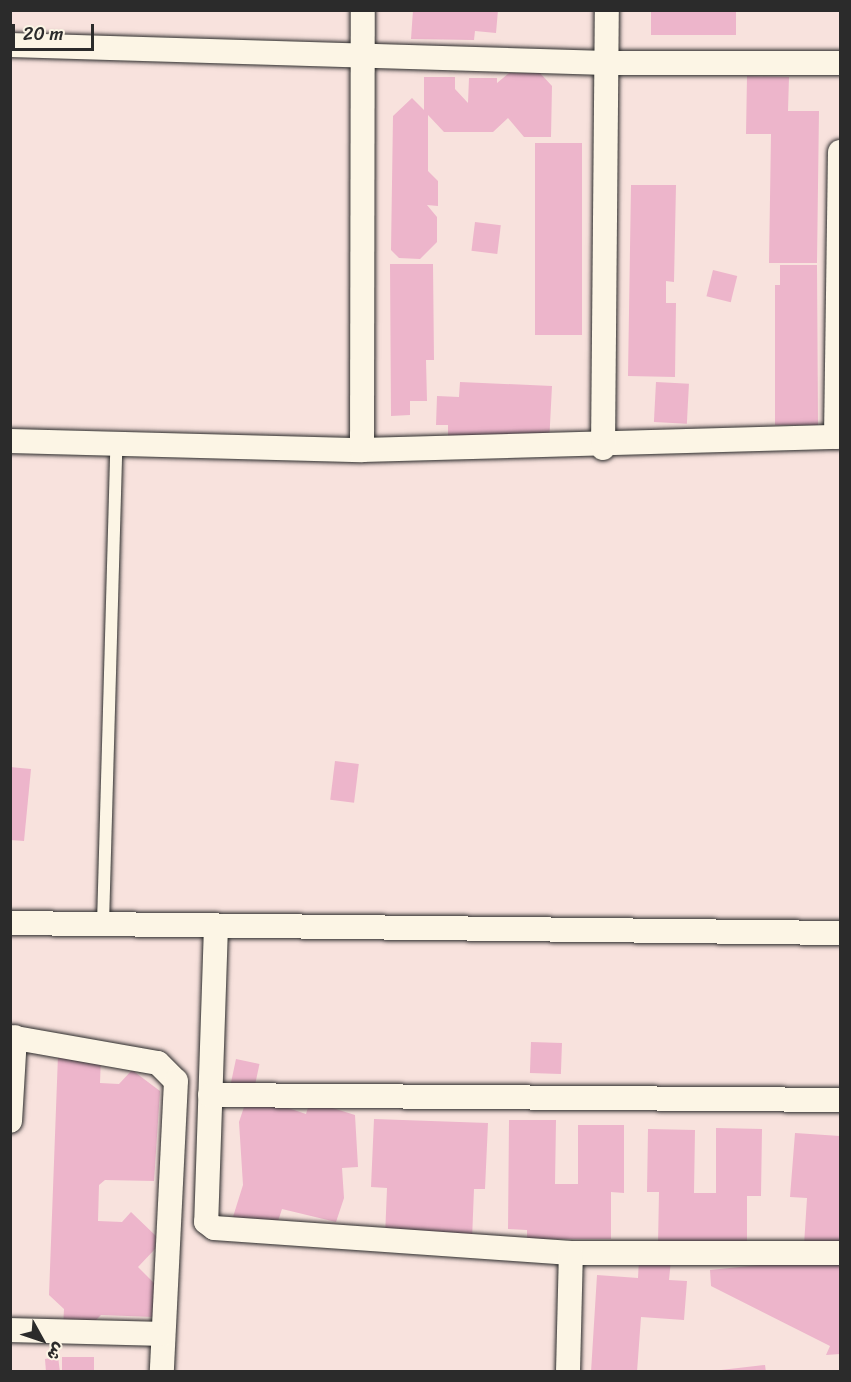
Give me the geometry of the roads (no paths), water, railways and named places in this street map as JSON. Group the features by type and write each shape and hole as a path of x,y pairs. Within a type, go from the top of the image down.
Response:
{"street":[{"path":"362,450 363,10"},
{"path":"603,448 607,10"},
{"path":"10,45 363,52 607,63 840,63"},
{"path":"10,441 362,450 603,448 838,437 840,152"},
{"path":"10,923 840,933"},
{"path":"216,926 206,1222 214,1228 571,1253 840,1253"},
{"path":"10,1121 13,1037 158,1063 176,1082 162,1371"},
{"path":"210,1095 840,1100"},
{"path":"568,1371 571,1253"},
{"path":"10,1330 163,1334"}],"lane":[{"path":"103,924 116,444"}]}
